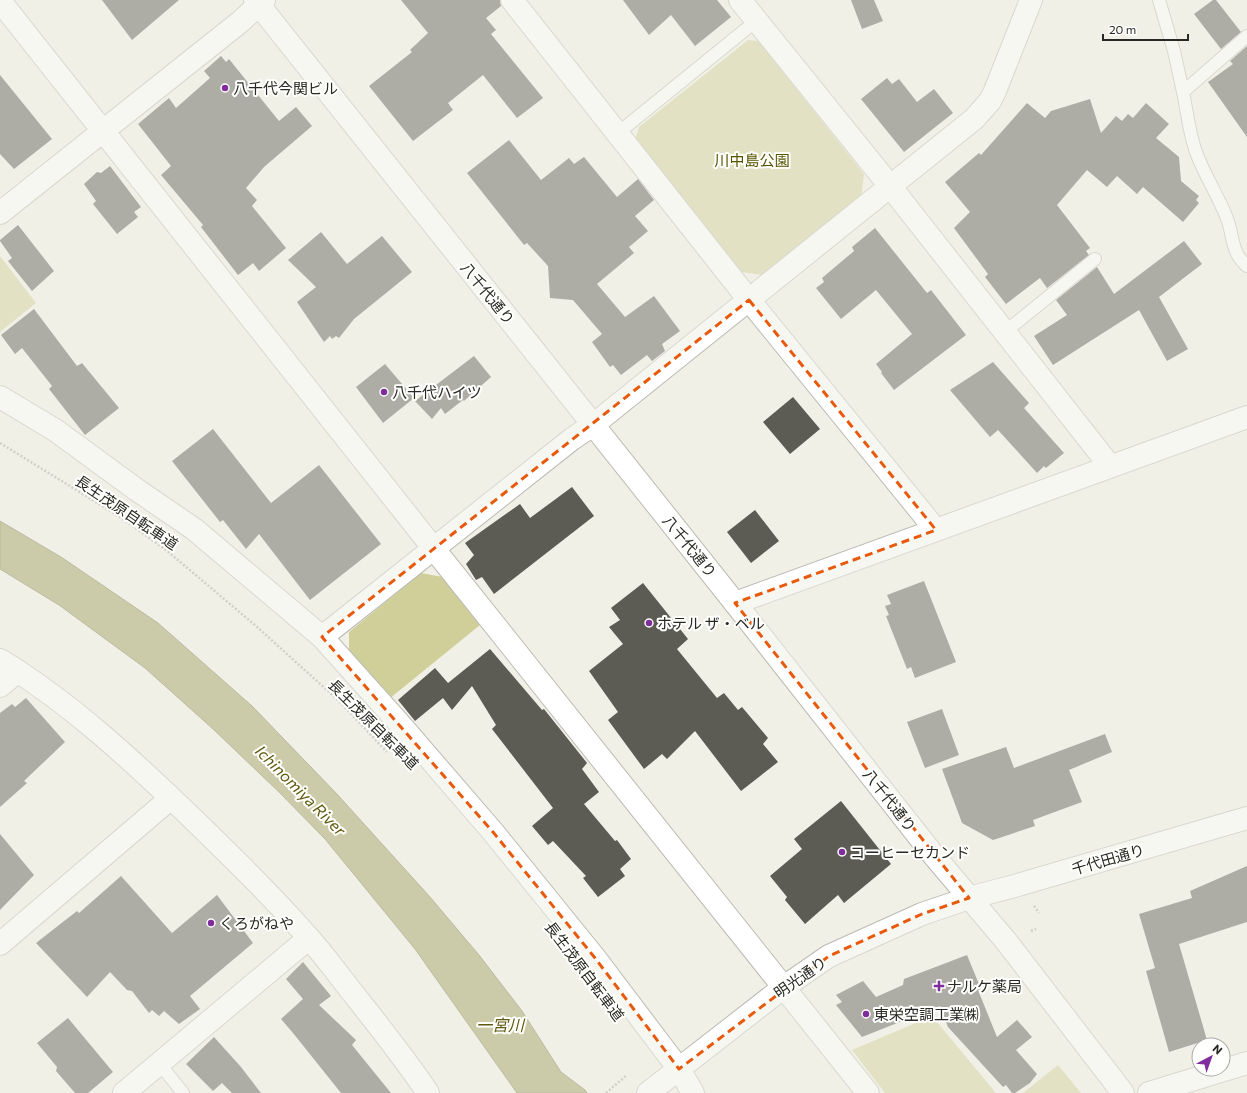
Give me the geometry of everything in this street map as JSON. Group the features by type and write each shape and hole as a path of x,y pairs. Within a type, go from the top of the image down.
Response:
{"street":[{"path":"512,0 750,300 936,530"},
{"path":"740,0 890,186 1110,466"},
{"path":"322,637 565,444 593,425 974,119 990,101 995,91 1031,0"},
{"path":"0,1 868,1093"},
{"path":"0,213 240,22 259,2"},
{"name":"八千代通り","path":"259,2 935,857 1006,941 1124,1093"},
{"path":"0,397 56,430 137,490 194,529 322,637 399,723 498,838 595,958 678,1069 692,1093"},
{"path":"735,603 1247,417"},
{"path":"0,686 9,665 78,715 124,754 171,798 260,886 309,938 409,1065 428,1093"},
{"path":"0,944 171,798"},
{"name":"千代田通り","path":"969,898 1247,818"},
{"name":"明光通り","path":"650,1092 784,987 829,956 916,917 969,898"},
{"path":"124,1093 309,938"},
{"path":"1149,1093 1247,1063"}],"lane":[{"path":"1159,0 1174,50 1195,150 1227,217 1234,248 1240,260 1247,266"},
{"path":"618,133 756,21"},
{"path":"1183,92 1247,36"},
{"path":"1005,332 1095,259"},
{"path":"160,1063 183,1093"}],"path":[{"name":"長生茂原自転車道","path":"0,443 120,517 166,550 256,626 338,701 392,757"},
{"path":"606,1093 631,1073"}],"highlighted area":[{"path":"749,300 936,530 735,603 969,898 922,914 829,956 679,1069 595,958 493,832 322,637"}],"green space":[{"name":"川中島公園","path":"748,40 758,41 864,174 861,198 763,275 740,272 635,140 639,127"},
{"path":"0,256 36,303 0,332"},
{"path":"421,573 443,577 480,625 389,699 349,655 349,632"},
{"path":"932,1016 996,1093 885,1093 852,1050"},
{"path":"1058,1065 1081,1093 1023,1093"}],"water":[{"name":"一宮川","path":"0,521 61,557 158,623 252,706 336,793 430,897 479,955 522,1011 561,1072 587,1093 517,1093 415,949 325,839 279,792 213,729 145,668 59,605 0,569"}],"building":[{"path":"102,0 179,0 132,40"},
{"path":"401,0 500,0 501,6 486,18 496,30 491,34 543,98 517,118 483,75 448,103 453,110 413,141 369,86 412,52 410,50 428,33"},
{"path":"623,0 717,0 731,17 695,46 671,15 649,35"},
{"path":"851,0 874,0 883,21 862,29"},
{"path":"1213,0 1216,0 1241,32 1221,49 1194,14"},
{"path":"1247,46 1247,137 1208,82 1233,64 1230,61"},
{"path":"221,56 226,62 229,59 279,121 296,107 312,126 264,167 246,188 257,200 252,206 286,248 259,271 253,263 238,275 201,227 203,225 161,175 171,166 138,124 169,98 176,108 210,78 204,71"},
{"path":"0,75 52,139 14,169 0,154"},
{"path":"887,78 892,84 899,79 917,102 934,89 953,113 904,152 861,99"},
{"path":"1090,99 1101,133 1116,116 1122,121 1128,114 1133,118 1146,103 1169,124 1156,138 1179,157 1181,181 1199,196 1196,200 1199,203 1183,222 1143,187 1137,194 1117,176 1107,187 1087,170 1057,205 1090,248 1086,251 1089,255 1047,288 1040,278 1006,304 985,277 988,274 954,228 970,212 945,182 979,153 981,155 1027,103 1045,118 1051,111"},
{"path":"509,140 541,180 569,158 574,164 584,157 617,197 638,179 654,200 635,216 648,231 629,247 634,253 597,284 625,317 654,296 680,331 662,344 665,351 652,361 647,355 621,375 613,365 610,367 592,342 602,334 573,300 550,298 548,266 527,243 524,245 467,173"},
{"path":"110,166 141,207 134,212 138,217 117,234 93,204 96,201 84,184 97,172 101,173"},
{"path":"18,225 54,271 32,291 8,261 12,258 0,241"},
{"path":"875,228 927,293 931,290 966,335 894,390 876,364 912,334 876,290 841,319 816,288 824,282 822,278 854,251 852,247"},
{"path":"321,232 347,264 382,236 412,272 354,319 339,338 336,336 332,339 330,336 324,342 297,302 316,287 288,260"},
{"path":"1184,241 1202,264 1159,297 1188,349 1167,361 1139,310 1053,365 1034,336 1067,315 1056,300 1097,267 1114,294"},
{"path":"34,309 77,366 82,363 119,408 85,435 49,389 52,386 22,348 15,354 1,335"},
{"path":"474,356 491,377 464,401 463,400 445,414 441,408 432,419 415,401"},
{"path":"993,362 1029,403 1024,408 1064,453 1046,468 1044,466 1037,473 998,430 990,437 950,390"},
{"name":"八千代ハイツ","path":"385,364 414,398 383,423 356,387"},
{"path":"793,397 820,429 790,454 763,422"},
{"path":"213,429 271,503 319,465 381,544 310,600 259,534 246,549 223,520 220,522 172,461"},
{"path":"572,487 594,516 494,594 482,577 476,580 466,564 474,555 465,543 520,504 530,518"},
{"path":"755,510 779,541 751,563 727,532"},
{"path":"924,581 956,662 915,678 911,667 907,669 886,616 889,615 885,606 891,604 887,595"},
{"path":"643,583 688,639 677,649 717,698 724,693 738,710 742,707 768,738 763,744 778,762 741,791 695,731 667,759 662,754 644,769 608,720 618,712 589,671 623,644 609,627 620,620 611,608"},
{"path":"490,649 542,710 544,709 587,763 582,769 599,792 584,804 615,841 617,840 631,859 620,869 625,876 598,897 583,878 586,876 553,841 548,845 532,826 553,808 492,729 496,725 472,686 452,710 443,698 415,721 398,700 435,668 448,683"},
{"path":"26,698 65,742 24,781 27,783 0,807 0,713 12,704 15,707"},
{"path":"942,709 959,755 925,768 907,722"},
{"path":"1105,734 1112,752 1069,770 1082,802 1033,820 1035,826 993,840 962,823 942,769 1006,747 1014,768"},
{"name":"コーヒーセカンド","path":"841,801 891,864 844,903 838,895 805,924 785,900 787,897 770,876 802,849 794,839"},
{"path":"0,834 34,875 0,910"},
{"path":"1247,866 1247,922 1179,944 1206,1037 1191,1037 1191,1045 1169,1052 1146,971 1155,968 1139,914 1192,898 1190,891"},
{"path":"121,876 172,933 217,895 253,943 190,996 200,1009 179,1024 164,1011 159,1016 152,1010 149,1013 132,991 127,990 110,972 87,997 36,943 77,911 79,913"},
{"path":"967,955 981,989 978,990 997,1037 1017,1020 1032,1037 1016,1050 1037,1074 1030,1083 1015,1093 1012,1093 1006,1085 1003,1087 948,1027 940,1006 862,1037 836,1005 842,1002 836,995 863,981 876,997 903,985 904,979"},
{"path":"303,962 331,996 319,1005 356,1040 352,1045 391,1093 341,1093 281,1019 303,999 286,979"},
{"path":"68,1018 113,1072 88,1093 75,1093 56,1071 57,1067 37,1043"},
{"path":"214,1037 241,1067 261,1093 232,1093 222,1083 213,1091 186,1064"}],"place":[{"name":"八千代今関ビル","path":"225,88"},
{"name":"八千代ハイツ","path":"384,392"},
{"name":"ホテル ザ・ベル","path":"649,623"},
{"name":"コーヒーセカンド","path":"842,852"},
{"name":"くろがねや","path":"211,923"},
{"name":"ナルケ薬局","path":"939,986"},
{"name":"東栄空調工業㈱","path":"866,1014"}],"water label":[{"name":"Ichinomiya River","path":"301,790"}]}
